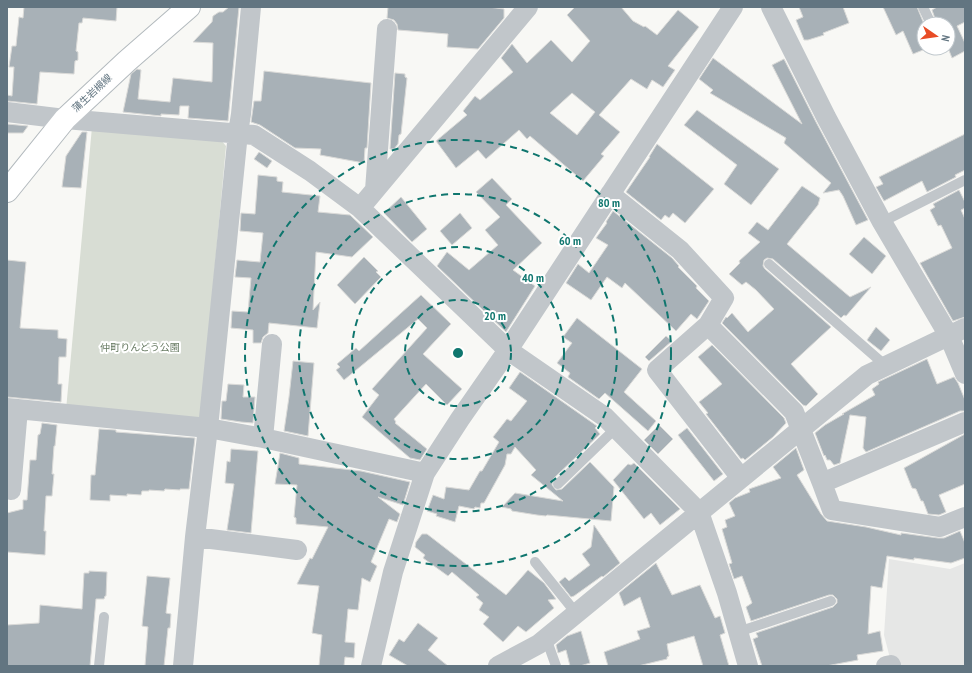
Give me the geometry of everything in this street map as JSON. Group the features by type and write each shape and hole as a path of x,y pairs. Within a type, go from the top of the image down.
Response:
{"main road":[{"name":"蒲生岩槻線","path":"7,191 65,119 127,61 189,7"}],"street":[{"path":"183,666 195,537 208,428 251,7"},
{"path":"360,208 528,7"},
{"path":"371,666 394,572 425,473 460,418 508,350 733,7"},
{"path":"770,7 882,222 957,332 965,374"},
{"path":"375,190 387,29"},
{"path":"7,112 65,119 254,135 310,171 360,208 508,350 605,417 699,512 727,593 748,666"},
{"path":"610,194 680,250 724,298 708,326 657,370 741,478"},
{"path":"708,326 794,412 832,510 940,527 965,517"},
{"path":"498,666 539,644 867,375 957,332"},
{"path":"263,438 272,344"},
{"path":"12,490 12,408 208,428 263,438 425,473"},
{"path":"822,482 965,422"},
{"path":"195,537 297,550"}],"lane":[{"path":"882,222 965,180"},
{"path":"769,264 886,366"},
{"path":"558,484 616,428"},
{"path":"535,562 576,613"},
{"path":"738,632 831,602"},
{"path":"99,666 104,617"},
{"path":"546,638 556,666"}],"shaded area":[{"path":"889,559 950,569 965,563 965,666 892,666 884,635"}],"green space":[{"name":"仲町りんどう公園","path":"92,127 220,139 226,146 201,417 196,421 66,410"}],"building":[{"path":"24,7 117,7 116,21 83,18 82,23 79,23 76,51 78,52 78,60 75,61 74,74 40,72 37,104 7,101 7,95 12,96 14,67 9,67 12,46 16,46 19,17 23,18"},
{"path":"229,7 239,7 228,121 188,118 189,106 180,106 179,115 161,114 161,116 123,112 131,74 137,69 141,70 138,99 170,102 173,78 212,82 213,43 193,42 212,22 213,16 219,12 223,12"},
{"path":"388,7 488,7 504,9 504,18 478,49 447,47 448,34 398,30 397,24 394,20 387,18"},
{"path":"575,7 621,7 633,21 644,27 645,26 657,35 678,10 699,27 668,66 675,70 663,87 652,80 647,89 631,79 599,115 620,132 601,154 604,156 583,181 530,136 527,139 519,130 486,159 478,150 456,168 436,141 467,115 463,111 475,96 480,100 513,72 501,58 512,44 527,63 551,40 572,62 590,41 567,15","holes":["572,93 595,112 577,135 550,113"]},
{"path":"799,7 843,7 849,23 823,33 824,35 804,40 796,20 803,17"},
{"path":"883,7 917,7 921,16 916,16 916,53 913,54 903,31 896,35"},
{"path":"937,7 965,7 965,22 957,26 965,43 965,51 956,56 956,16 934,16 932,10"},
{"path":"713,58 802,124 772,65 784,59 868,220 856,225 839,190 823,193 831,183 784,143 786,138 710,93 713,90 699,79"},
{"path":"264,71 371,83 367,148 365,148 364,163 320,155 321,149 295,148 260,125 251,122 254,101 261,101"},
{"path":"395,73 405,74 405,77 407,78 401,134 399,135 398,144 394,149 390,149"},
{"path":"697,110 779,169 751,205 724,184 737,165 684,125"},
{"path":"7,124 28,126 23,133 7,133"},
{"path":"82,132 87,132 81,188 62,187 66,156"},
{"path":"965,134 965,170 955,175 956,177 927,192 922,181 884,201 876,187 883,184 879,177"},
{"path":"657,144 714,189 685,223 673,213 669,218 665,215 661,220 626,192"},
{"path":"259,152 272,161 267,168 254,159"},
{"path":"258,175 277,177 277,181 283,182 282,192 320,196 318,212 350,215 373,237 352,257 316,252 313,310 320,302 317,328 269,323 268,333 263,337 261,343 253,343 253,330 231,328 232,311 248,312 251,278 235,277 237,260 260,262 263,233 240,231 241,213 255,214"},
{"path":"492,178 512,199 506,205 542,243 513,270 535,286 506,332 437,266 447,252 469,270 498,245 485,230 500,217 476,192"},
{"path":"802,186 820,198 818,205 787,244 850,297 871,287 846,316 844,315 841,318 773,259 767,258 764,260 763,266 765,269 831,327 791,364 818,394 806,406 803,405 722,323 726,317 727,318 732,313 748,332 774,309 746,282 742,285 729,274 740,263 739,261 760,242 748,233 757,222 768,230"},
{"path":"959,190 965,202 965,208 961,210 965,219 965,317 953,321 920,263 952,248 941,225 938,226 930,210 935,207 933,204"},
{"path":"401,197 427,229 412,242 384,213"},
{"path":"613,211 672,258 679,266 678,267 697,286 696,288 709,301 697,319 691,314 676,331 625,283 622,288 607,277 591,300 566,283 578,264 589,273 608,245 596,238 607,223 606,222"},
{"path":"460,213 472,228 452,245 440,231"},
{"path":"864,237 886,256 872,274 849,254"},
{"path":"364,257 378,271 376,272 381,277 355,304 337,285"},
{"path":"7,260 26,262 20,328 58,330 58,338 67,339 66,357 59,357 58,384 62,384 61,402 7,397"},
{"path":"421,295 451,324 423,354 462,389 447,405 426,384 394,419 396,422 395,423 427,449 420,460 410,458 362,417 379,395 372,389 427,328 418,319 344,380 336,370 340,367 337,364 356,348 359,351"},
{"path":"577,318 642,369 624,392 656,421 648,431 605,393 599,399 568,377 570,373 557,363 572,343 563,337"},
{"path":"876,327 890,340 881,351 867,340"},
{"path":"666,336 672,341 649,361 645,357"},
{"path":"712,345 784,418 786,423 773,437 745,460 743,458 741,459 706,414 708,413 699,402 722,384 698,357"},
{"path":"927,359 937,384 954,377 965,400 965,411 960,411 866,452 863,448 866,417 850,415 840,463 834,465 830,460 827,460 815,433 825,425 844,414 842,414 875,395 872,389 879,384 878,382"},
{"path":"293,361 314,363 308,436 284,431"},
{"path":"520,372 597,426 595,428 600,434 553,479 552,485 556,490 562,489 590,462 614,487 611,521 537,515 512,511 511,509 502,507 515,493 563,501 531,475 536,470 515,447 511,454 507,454 505,465 484,503 481,503 480,508 475,507 474,509 459,506 455,522 436,516 437,514 427,511 433,495 444,499 446,487 469,490 480,471 482,471 499,442 493,437 507,419 511,421 527,401 509,388"},
{"path":"228,384 244,385 243,397 255,397 253,423 221,419 222,401 226,401"},
{"path":"42,423 57,425 52,474 54,474 52,496 46,496 44,531 46,531 45,555 7,552 7,513 23,509 23,500 27,500 30,460 36,460 38,435 40,434"},
{"path":"659,425 673,439 658,454 644,440"},
{"path":"687,428 723,474 714,481 678,435"},
{"path":"99,429 116,430 116,432 195,438 189,489 165,489 164,491 149,490 142,491 141,495 110,495 110,501 90,500 91,475 95,475"},
{"path":"965,434 965,484 939,495 946,512 939,515 928,514 916,489 912,488 904,468"},
{"path":"796,448 804,470 797,475 821,514 827,521 866,527 901,535 901,533 938,538 944,538 960,531 965,543 965,558 951,563 887,556 882,588 871,586 868,634 880,631 883,651 857,655 858,660 826,666 762,666 753,639 758,637 756,633 833,607 837,603 837,599 833,595 829,595 751,621 746,607 752,603 742,576 734,579 729,564 732,563 722,529 727,527 725,520 735,516 729,503 735,498 750,492 749,489 781,478 773,467"},
{"path":"231,449 258,451 251,533 227,530 234,484 225,483 227,461 230,462"},
{"path":"280,453 299,458 299,464 361,471 410,482 403,505 378,497 400,514 397,522 389,519 371,562 377,566 370,582 362,578 358,610 348,609 345,642 355,643 354,658 345,657 344,666 319,666 322,635 312,633 319,586 297,584 310,558 312,559 328,527 296,524 296,518 294,517 297,485 275,484"},
{"path":"634,463 680,509 660,525 651,513 644,519 613,480 628,464 631,465"},
{"path":"594,525 620,563 603,577 602,576 571,597 559,582 565,577 569,581 590,565 582,554 591,547"},
{"path":"422,534 427,534 506,595 528,570 544,583 556,599 548,600 554,608 526,632 518,626 503,642 483,624 489,617 479,610 483,603 476,597 479,595 452,572 448,576 423,558 425,555 415,547 416,542"},
{"path":"656,563 672,595 700,585 715,618 720,616 725,633 720,635 729,666 703,666 694,636 667,644 669,656 667,659 638,666 608,666 604,652 640,639 637,631 650,627 640,597 624,606 619,593"},
{"path":"89,571 107,572 106,596 104,599 96,599 90,666 7,666 7,625 39,623 40,605 82,609 84,573 89,573"},
{"path":"147,576 170,578 166,613 171,614 164,666 145,666 148,627 142,626"},
{"path":"418,623 438,638 428,650 448,666 408,666 389,655 399,639 404,642"},
{"path":"581,631 590,663 580,666 570,666 566,650 558,653 556,645 567,636"}]}
